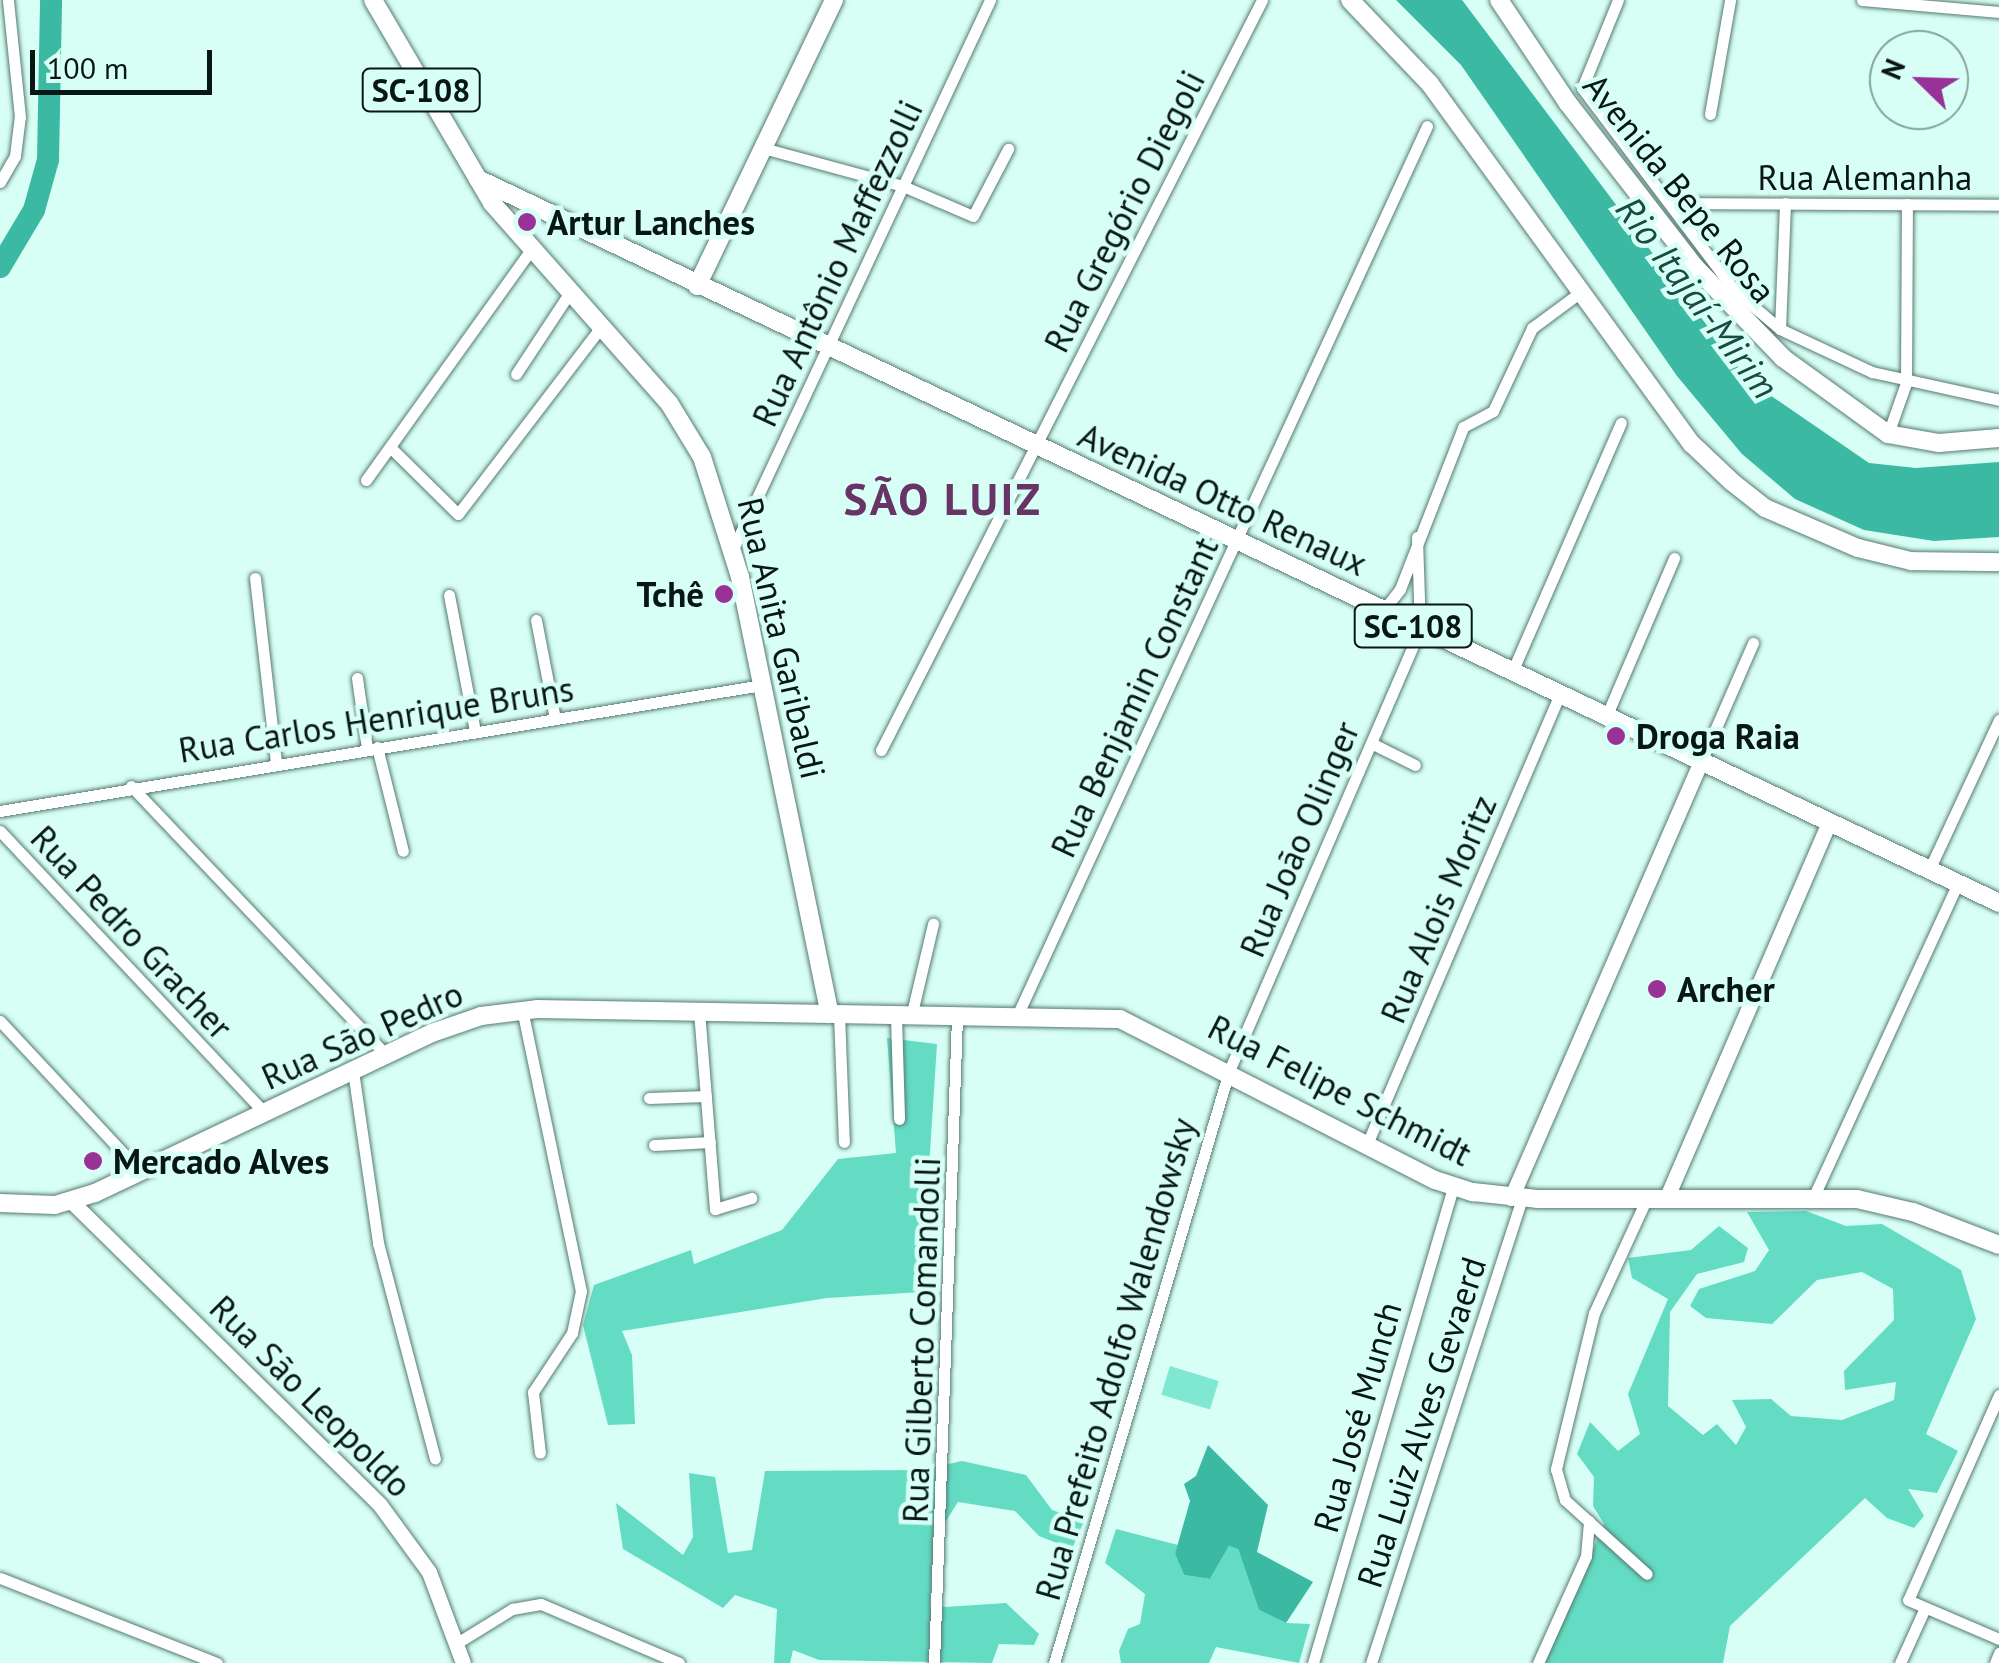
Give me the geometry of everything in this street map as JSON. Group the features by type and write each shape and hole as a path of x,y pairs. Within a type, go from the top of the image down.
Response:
{"main road":[{"name":"SC-108","path":"373,0 474,177"},
{"path":"697,286 834,0"},
{"path":"1350,0 1430,84 1692,444 1765,508 1810,531 1911,560 1999,562"},
{"name":"Avenida Bepe Rosa","path":"1499,0 1603,151 1720,297 1822,391 1888,434 1939,443 1999,438"},
{"name":"Avenida Otto Renaux","path":"474,177 1999,903"},
{"name":"Rua Anita Garibaldi","path":"474,177 530,251 692,438 733,549 834,1014"},
{"path":"511,228 511,211 525,201"},
{"name":"Rua São Pedro","path":"0,1203 72,1202 457,1023 522,1010 834,1014"},
{"name":"Rua Felipe Schmidt","path":"834,1014 1133,1022 1453,1187 1517,1198 1813,1198 1913,1212 1999,1245"}],"street":[{"name":"Rua Antônio Maffezzolli","path":"733,549 990,0"},
{"name":"Rua Gregório Diegoli","path":"881,750 1262,0"},
{"path":"1618,0 1582,88 1734,290 1780,329 1906,383 1999,400"},
{"path":"1710,114 1730,0"},
{"path":"1862,0 1999,12"},
{"path":"0,182 15,156 20,117 3,2"},
{"name":"Rua Benjamin Constant","path":"1016,1018 1427,126"},
{"path":"763,148 903,186 973,216 1008,149"},
{"name":"Rua Alemanha","path":"1670,202 1999,205"},
{"path":"1780,329 1785,204"},
{"path":"1888,434 1906,383 1907,204"},
{"path":"366,480 530,251"},
{"path":"1383,611 1400,589 1417,537 1463,427 1493,412 1532,328 1582,291"},
{"path":"516,374 568,296"},
{"path":"391,448 458,514 600,328"},
{"path":"1512,672 1621,423"},
{"path":"1417,537 1420,629"},
{"path":"1606,717 1674,558"},
{"path":"255,578 276,763"},
{"path":"449,595 476,731"},
{"path":"536,620 554,718"},
{"name":"Rua João Olinger","path":"1228,1071 1420,629"},
{"path":"1517,1198 1753,643"},
{"path":"357,678 372,748 403,850"},
{"name":"Rua Carlos Henrique Bruns","path":"0,811 131,786 762,686"},
{"name":"Rua Alois Moritz","path":"1368,1144 1559,695"},
{"path":"1928,870 1999,720"},
{"path":"1370,743 1416,765"},
{"path":"131,786 385,1054"},
{"path":"1666,1200 1829,822"},
{"name":"Rua Pedro Gracher","path":"0,831 264,1113"},
{"path":"1813,1198 1958,884"},
{"path":"900,1119 904,1016 934,924"},
{"path":"522,1010 581,1291 572,1333 533,1392 540,1453"},
{"path":"699,1012 715,1209 751,1198"},
{"path":"834,1014 844,1142"},
{"name":"Rua Gilberto Comandolli","path":"934,1663 957,1018"},
{"path":"0,1022 141,1172"},
{"path":"353,1071 378,1243 436,1459"},
{"name":"Rua Prefeito Adolfo Walendowsky","path":"1054,1663 1228,1071"},
{"path":"649,1098 706,1096"},
{"path":"654,1144 710,1142"},
{"name":"Rua José Munch","path":"1313,1663 1453,1187"},
{"name":"Rua Luiz Alves Gevaerd","path":"1371,1663 1517,1198"},
{"path":"1646,1200 1594,1312 1556,1469 1565,1500 1648,1574"},
{"name":"Rua São Leopoldo","path":"72,1202 380,1506 428,1572 463,1663"},
{"path":"1997,1403 1908,1600 1999,1639"},
{"path":"1538,1663 1586,1556 1589,1521"},
{"path":"0,1578 198,1660 217,1663"},
{"path":"457,1642 520,1605 541,1604 679,1663"},
{"path":"1900,1663 1925,1608"},
{"path":"1995,1663 1999,1653"}],"shaded area":[{"path":"1396,0 1462,0 1748,380 1869,463 1916,468 1999,462 1999,537 1934,541 1864,530 1795,499 1742,454 1677,376 1461,65"},
{"path":"887,1038 937,1044 921,1292 827,1298 622,1331 632,1355 635,1424 608,1425 583,1325 594,1285 691,1250 694,1264 782,1230 838,1159 896,1153"},
{"path":"1806,1211 1846,1226 1882,1224 1961,1270 1976,1319 1926,1434 1958,1451 1937,1493 1908,1489 1924,1516 1914,1528 1887,1518 1865,1498 1730,1626 1723,1663 1545,1663 1604,1524 1593,1506 1594,1477 1577,1454 1590,1422 1618,1451 1640,1434 1628,1394 1668,1299 1632,1278 1628,1258 1691,1250 1719,1226 1748,1248 1744,1262 1697,1274 1670,1312 1668,1406 1703,1435 1717,1424 1736,1445 1746,1427 1732,1400 1771,1399 1791,1416 1842,1420 1894,1400 1896,1382 1845,1390 1844,1371 1894,1320 1893,1289 1862,1272 1817,1280 1772,1324 1706,1318 1690,1306 1699,1289 1755,1271 1769,1250 1747,1212"},
{"path":"1170,1366 1219,1381 1210,1410 1161,1395"},
{"path":"1208,1445 1268,1505 1257,1552 1313,1582 1286,1623 1259,1610 1238,1549 1229,1546 1210,1579 1184,1575 1175,1554 1190,1501 1184,1484 1196,1476"},
{"path":"962,1461 1026,1475 1052,1510 1084,1521 1072,1549 1039,1536 1015,1511 958,1502 934,1540 930,1608 1006,1603 1039,1634 1034,1645 999,1644 992,1663 819,1660 793,1650 790,1663 774,1663 777,1609 735,1595 723,1608 623,1549 616,1503 683,1555 693,1537 689,1473 715,1477 728,1553 752,1550 765,1471 922,1470"},
{"path":"1116,1529 1178,1545 1175,1554 1184,1575 1210,1579 1229,1546 1238,1549 1259,1610 1286,1623 1310,1624 1299,1663 1216,1647 1209,1663 1121,1663 1119,1651 1128,1629 1140,1624 1145,1594 1105,1563"}],"waterway":[{"path":"0,267 34,210 48,160 51,0"}],"place":[{"name":"Artur Lanches","path":"527,222"},
{"name":"Tchê","path":"724,594"},
{"name":"Droga Raia","path":"1616,736"},
{"name":"Archer","path":"1657,989"},
{"name":"Mercado Alves","path":"93,1161"}],"district":[{"name":"SÃO LUIZ","path":"943,499"}],"water label":[{"name":"Rio Itajaí-Mirim","path":"1698,297"}]}
